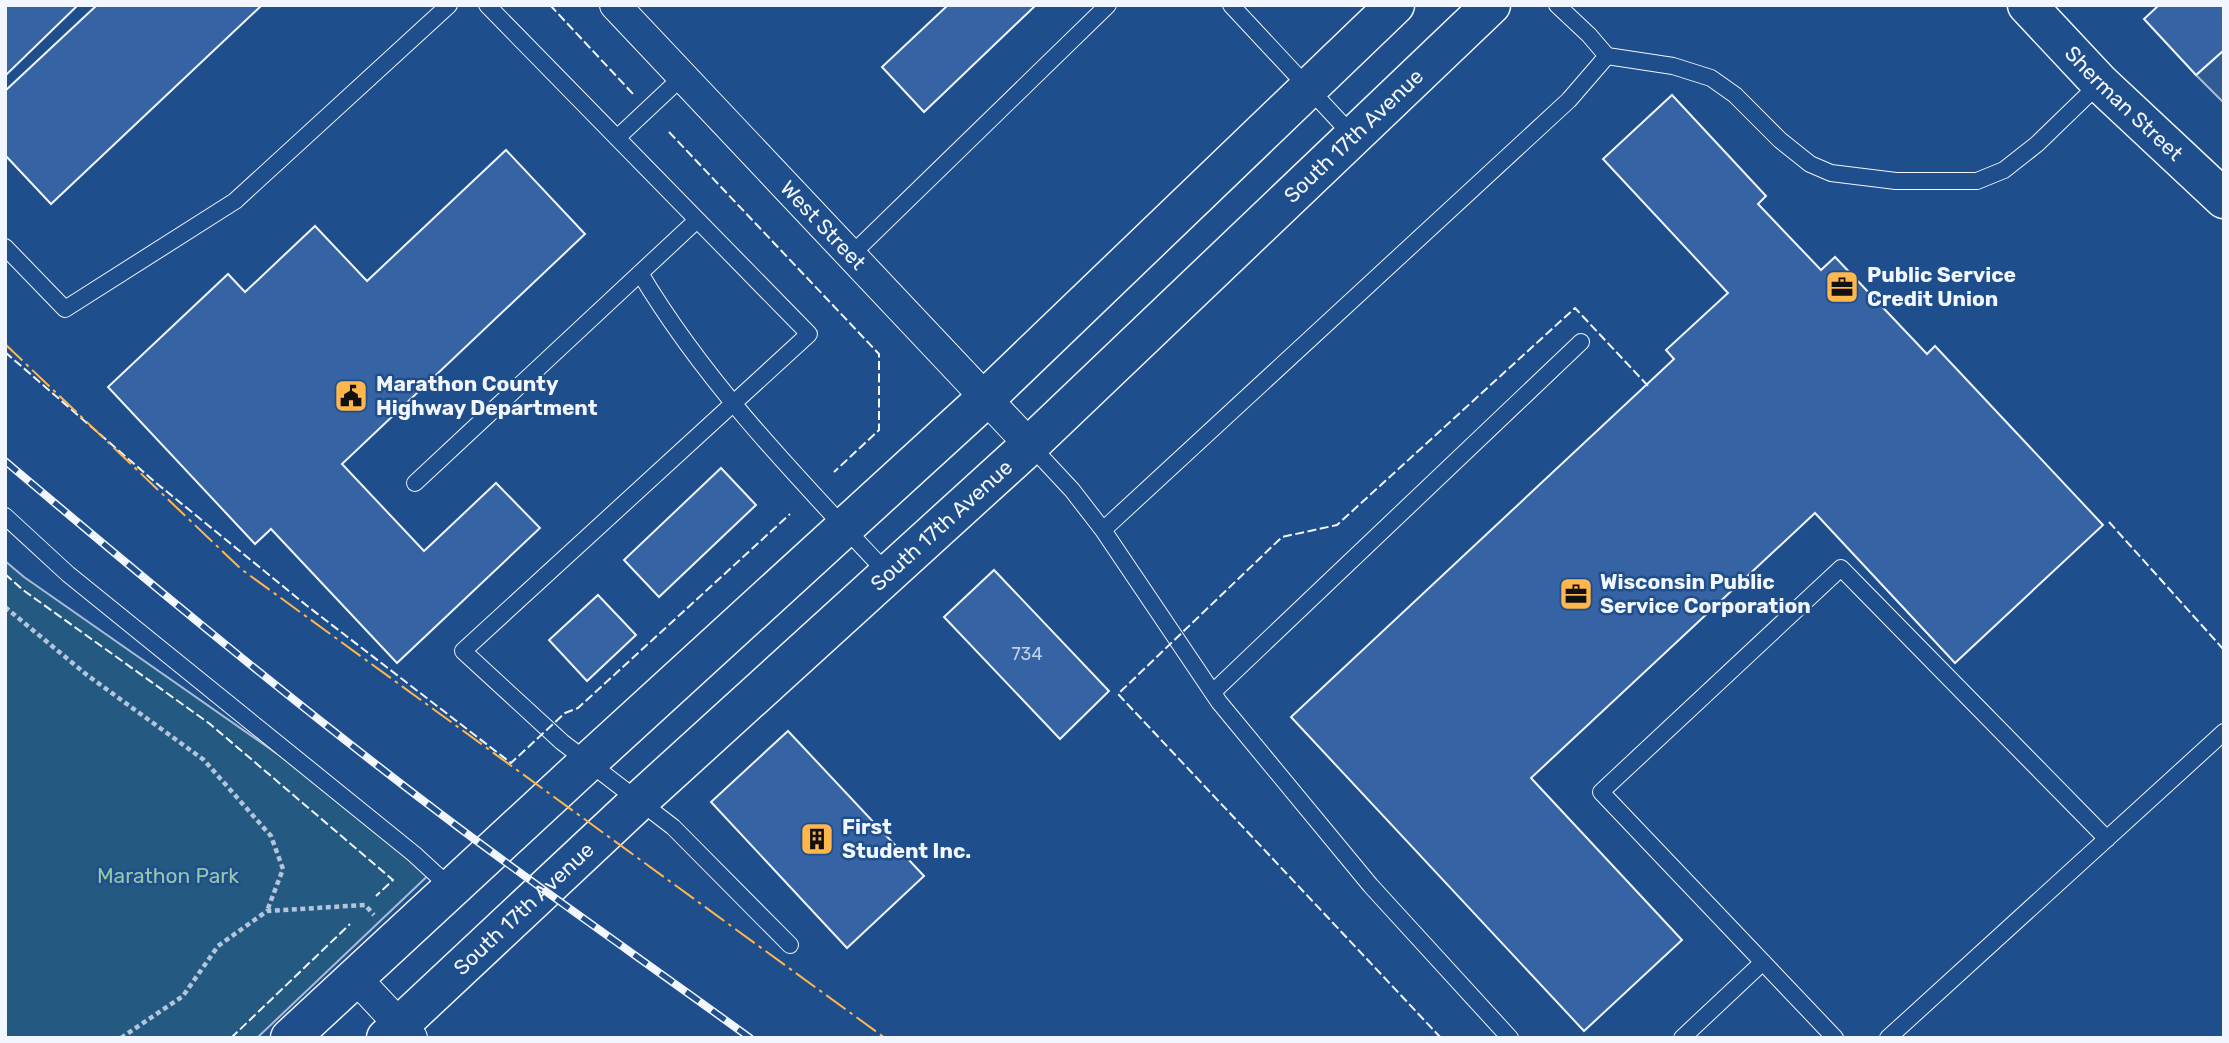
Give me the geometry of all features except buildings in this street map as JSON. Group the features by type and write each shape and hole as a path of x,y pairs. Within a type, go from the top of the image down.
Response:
{"main road":[{"name":"South 17th Avenue","path":"399,1033 640,800 1030,445 1491,5"},
{"path":"290,1038 985,399 1310,88 1386,8"},
{"name":"Sherman Street","path":"2035,8 2101,83 2224,199"}],"street":[{"name":"West Street","path":"615,5 1030,445"},
{"path":"355,977 399,1033"}],"lane":[{"path":"5,247 65,309 209,219 251,188 449,5"},
{"path":"487,5 809,334 463,651 562,742 684,836 790,945"},
{"path":"1231,5 1354,137"},
{"path":"1557,5 1607,56 1673,65 1711,78 1735,95 1780,140 1810,164 1831,173 1896,180 1978,181 2004,170 2037,144 2101,83"},
{"path":"850,256 1104,6"},
{"path":"1103,530 1559,110 1607,56"},
{"path":"617,138 682,77"},
{"path":"415,483 697,220"},
{"path":"640,273 670,321 734,403 888,574"},
{"path":"1213,692 1581,342"},
{"path":"1030,445 1072,490 1103,530 1213,692 1371,886 1510,1038"},
{"path":"5,516 68,574 414,854 451,888"},
{"path":"1835,1038 1601,792 1841,568 2106,839"},
{"path":"1888,1038 2224,732"},
{"path":"1682,1038 1763,962"}],"path":[{"path":"5,607 87,675 204,760 271,836 283,869 267,911"},
{"path":"121,1038 183,996 218,946 267,911 365,905 397,938"}],"green space":[{"name":"Marathon Park","path":"5,561 24,577 438,866 257,1038 5,1038"}],"shaded area":[{"path":"2224,50 2224,103 2196,75"}],"railway":[{"path":"5,461 231,649 404,786 750,1038"}],"fence":[{"path":"550,5 634,95"},
{"path":"669,132 879,354 879,430 834,472"},
{"path":"1441,1038 1118,694 1282,537 1337,525 1575,308 1650,388"},
{"path":"5,352 155,482 306,605 511,763 565,713 578,708 790,514"},
{"path":"2109,522 2224,650"},
{"path":"5,574 23,590 210,724 393,880 376,896"},
{"path":"231,1038 350,924"}],"power":[{"path":"5,344 241,569 885,1038"}],"place":[{"name":"Public Service Credit Union","path":"1842,287"},
{"name":"Marathon County Highway Department","path":"351,396"},
{"name":"Wisconsin Public Service Corporation","path":"1576,594"},
{"name":"First Student Inc.","path":"817,839"}]}
